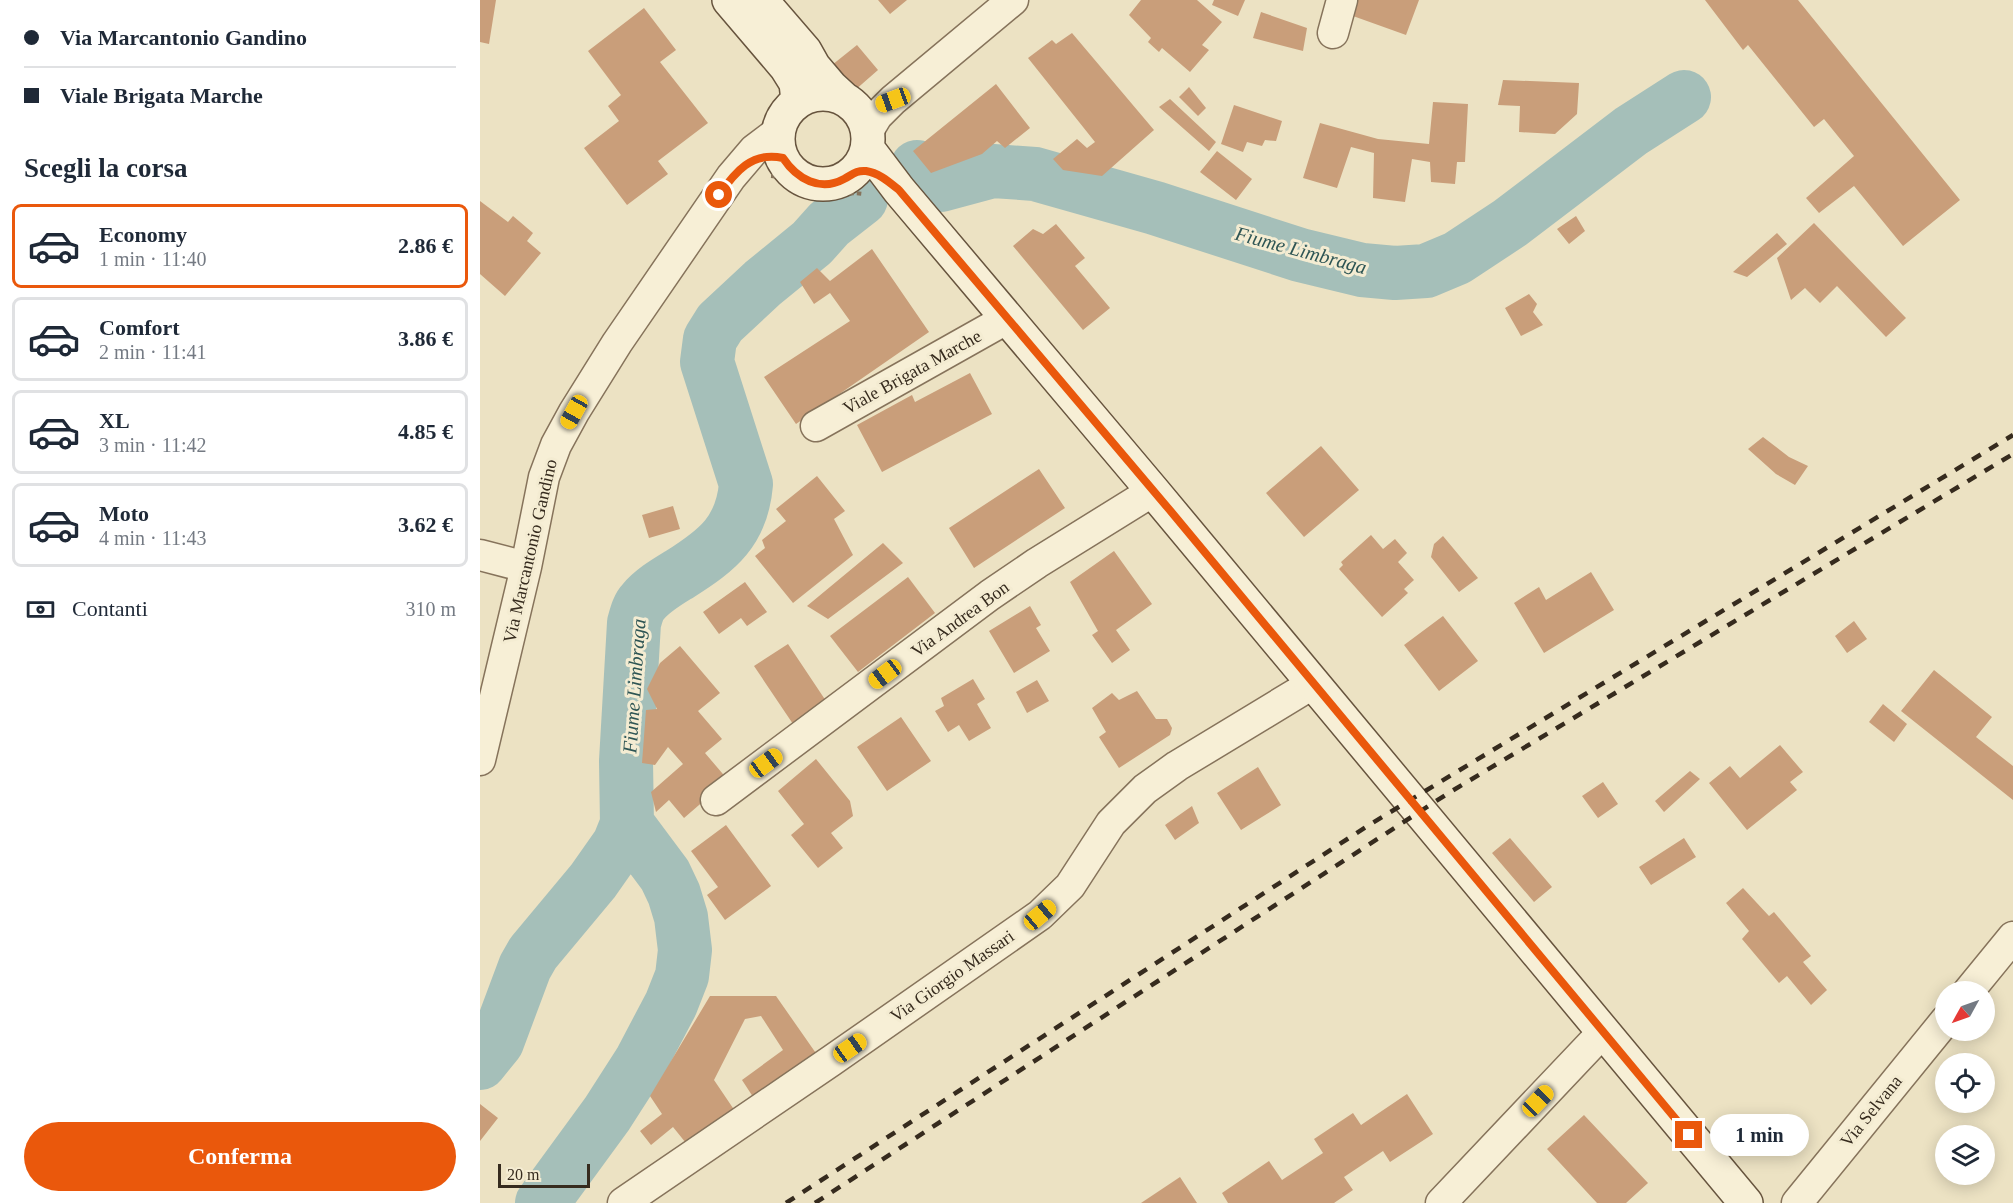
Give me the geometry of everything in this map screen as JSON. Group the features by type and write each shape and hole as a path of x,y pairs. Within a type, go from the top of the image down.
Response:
{"street":[{"path":"729,0 786,67 796,83 798,101"},
{"path":"760,0 805,51 865,149 1314,683 1746,1203"},
{"path":"865,149 832,94 820,94 808,96 789,109 776,153 802,179 815,184 836,182 865,149 877,116 1013,0"},
{"path":"1333,33 1342,0"},
{"name":"Via Marcantonio Gandino","path":"480,760 526,567 544,477 556,445 617,343 731,177 754,150 776,153"},
{"name":"Viale Brigata Marche","path":"816,426 1008,318"},
{"name":"Via Andrea Bon","path":"716,800 990,595 1153,491"},
{"path":"480,555 526,567"},
{"name":"Via Giorgio Massari","path":"623,1203 1040,915 1070,886 1111,824 1145,789 1178,765 1314,683"},
{"path":"1977,981 2013,937"},
{"path":"1441,1203 1603,1032"},
{"name":"Via Selvana","path":"1797,1203 1935,1034"}],"path":[{"path":"776,153 768,176 779,176 798,189 811,194 863,194 865,149"}],"building":[{"path":"480,0 496,0 489,44 480,42"},
{"path":"878,0 907,0 890,14"},
{"path":"1141,0 1197,0 1222,22 1202,45 1209,50 1190,72 1162,48 1159,52 1148,42 1151,38 1129,15"},
{"path":"1214,0 1245,0 1238,16 1212,5"},
{"path":"1358,0 1419,0 1406,35 1353,16"},
{"path":"1705,0 1798,0 1960,200 1903,246 1854,186 1819,213 1806,198 1854,156 1824,119 1814,127 1748,45 1743,50"},
{"path":"644,8 676,50 660,62 708,123 658,161 668,174 627,205 584,148 619,121 608,106 621,95 588,51"},
{"path":"1261,12 1307,28 1303,51 1253,38"},
{"path":"1072,33 1154,130 1102,176 1063,170 1053,159 1077,139 1087,148 1095,142 1028,58 1052,40 1056,44"},
{"path":"857,45 878,70 854,91 832,65"},
{"path":"1503,80 1579,83 1577,114 1555,134 1519,132 1520,106 1498,105"},
{"path":"996,84 1030,128 1005,148 997,141 982,154 931,173 913,151"},
{"path":"1189,87 1206,108 1198,116 1179,97"},
{"path":"1170,99 1216,142 1209,151 1159,107"},
{"path":"1433,102 1468,104 1465,162 1457,162 1455,184 1431,182 1430,162 1412,159 1405,202 1373,198 1374,153 1351,147 1337,188 1303,178 1320,123 1378,139 1429,144"},
{"path":"1234,105 1282,121 1276,141 1265,140 1262,146 1247,142 1243,152 1221,144"},
{"path":"1217,151 1252,179 1236,200 1200,172"},
{"path":"480,201 508,222 513,216 533,233 527,241 541,253 505,296 480,274"},
{"path":"1576,216 1585,231 1569,244 1557,229"},
{"path":"1814,223 1906,318 1886,337 1837,286 1820,303 1805,288 1791,300 1777,258"},
{"path":"1056,224 1085,258 1075,266 1110,308 1083,330 1013,246 1033,229 1043,234"},
{"path":"1777,233 1787,244 1747,277 1733,272"},
{"path":"872,249 929,332 796,424 764,377 850,321 830,293 814,304 800,282 817,268 830,281"},
{"path":"1529,294 1537,304 1533,312 1543,325 1521,336 1505,308"},
{"path":"970,373 992,414 882,472 857,425 912,395 915,402"},
{"path":"1763,437 1789,457 1808,466 1795,485 1776,474 1748,449"},
{"path":"1321,446 1359,490 1304,537 1266,493"},
{"path":"1039,469 1065,508 974,568 949,528"},
{"path":"817,476 845,511 834,519 853,555 793,603 755,556 765,548 762,540 786,521 776,509"},
{"path":"673,506 680,529 649,538 642,515"},
{"path":"1371,535 1383,549 1395,539 1407,553 1398,562 1414,580 1404,589 1408,593 1382,617 1339,569 1343,565 1341,562"},
{"path":"1443,536 1478,578 1459,592 1431,557 1434,544"},
{"path":"883,543 903,563 828,619 807,606"},
{"path":"1114,551 1152,604 1116,630 1130,650 1112,663 1092,635 1098,631 1070,582"},
{"path":"1591,572 1614,610 1544,653 1514,603 1539,587 1546,600"},
{"path":"908,577 935,613 858,672 830,636"},
{"path":"745,582 767,612 747,626 741,618 719,634 703,612"},
{"path":"1030,606 1041,625 1036,628 1050,651 1014,673 989,631"},
{"path":"1443,616 1478,661 1439,691 1404,645"},
{"path":"1854,621 1867,639 1847,653 1835,636"},
{"path":"788,644 826,701 793,724 754,666"},
{"path":"680,646 720,693 698,711 722,739 705,753 728,780 684,818 669,800 656,812 651,792 683,764 668,747 655,765 642,763 646,710 657,709 647,689 660,663"},
{"path":"1934,670 1992,717 1976,737 2013,766 2013,800 1901,711"},
{"path":"973,679 985,699 977,704 991,728 969,741 959,725 948,732 935,711 944,706 941,698"},
{"path":"1037,680 1049,701 1027,713 1016,692"},
{"path":"1137,691 1156,719 1167,719 1172,728 1170,735 1119,768 1099,737 1106,732 1092,708 1112,693 1119,700"},
{"path":"1883,704 1907,724 1894,742 1869,722"},
{"path":"901,717 931,761 887,791 857,747"},
{"path":"1780,745 1803,772 1790,782 1797,790 1747,830 1709,783 1730,766 1740,778"},
{"path":"816,759 850,801 853,816 831,833 843,848 818,868 791,835 804,824 778,791"},
{"path":"1258,767 1281,805 1241,830 1217,793"},
{"path":"1690,771 1700,779 1664,812 1655,801"},
{"path":"1603,782 1618,804 1598,818 1582,796"},
{"path":"1192,806 1199,823 1175,840 1165,825"},
{"path":"726,825 771,886 725,920 707,895 718,887 691,851"},
{"path":"1510,838 1552,887 1534,902 1492,853"},
{"path":"1684,838 1696,857 1651,885 1639,867"},
{"path":"1743,888 1769,916 1774,912 1811,956 1803,962 1827,990 1811,1005 1787,976 1779,983 1742,939 1749,931 1726,903"},
{"path":"710,996 776,996 820,1059 757,1103 742,1080 783,1050 761,1016 745,1019 714,1080 737,1114 690,1148 673,1127 651,1145 640,1131 662,1114 650,1096"},
{"path":"1407,1094 1433,1134 1390,1162 1383,1151 1344,1177 1353,1190 1334,1203 1228,1203 1222,1193 1269,1161 1282,1180 1323,1153 1314,1139 1353,1113 1361,1125"},
{"path":"480,1104 498,1118 480,1141"},
{"path":"1584,1115 1648,1183 1626,1203 1597,1203 1547,1149"},
{"path":"1180,1177 1197,1203 1141,1203"}],"waterway":[{"name":"Fiume Limbraga","path":"917,167 941,185 993,171 1035,174 1155,208 1300,255 1362,270 1395,273 1426,271 1457,258 1510,223 1631,131 1684,97"},
{"name":"Fiume Limbraga","path":"480,1063 497,1042 525,967 533,953 593,881 619,844 627,824 626,761 634,623 638,609 656,590 694,565 726,538 739,515 744,500 746,484 707,362 710,339 720,323 763,283 812,243 829,224 861,199"},
{"name":"Fiume Limbraga","path":"542,1203 607,1114 641,1061 671,1004 682,976 685,950 681,917 674,894 665,875 627,824"}],"railway":[{"path":"786,1203 1369,825 2013,435"},
{"path":"815,1203 1447,794 2013,454"}],"route":[{"path":"719,195 731,177 750,162 771,155 783,158 791,170 802,179 815,184 829,184 843,180 855,172 867,171 879,175 899,190 1168,508 1689,1135"}]}
